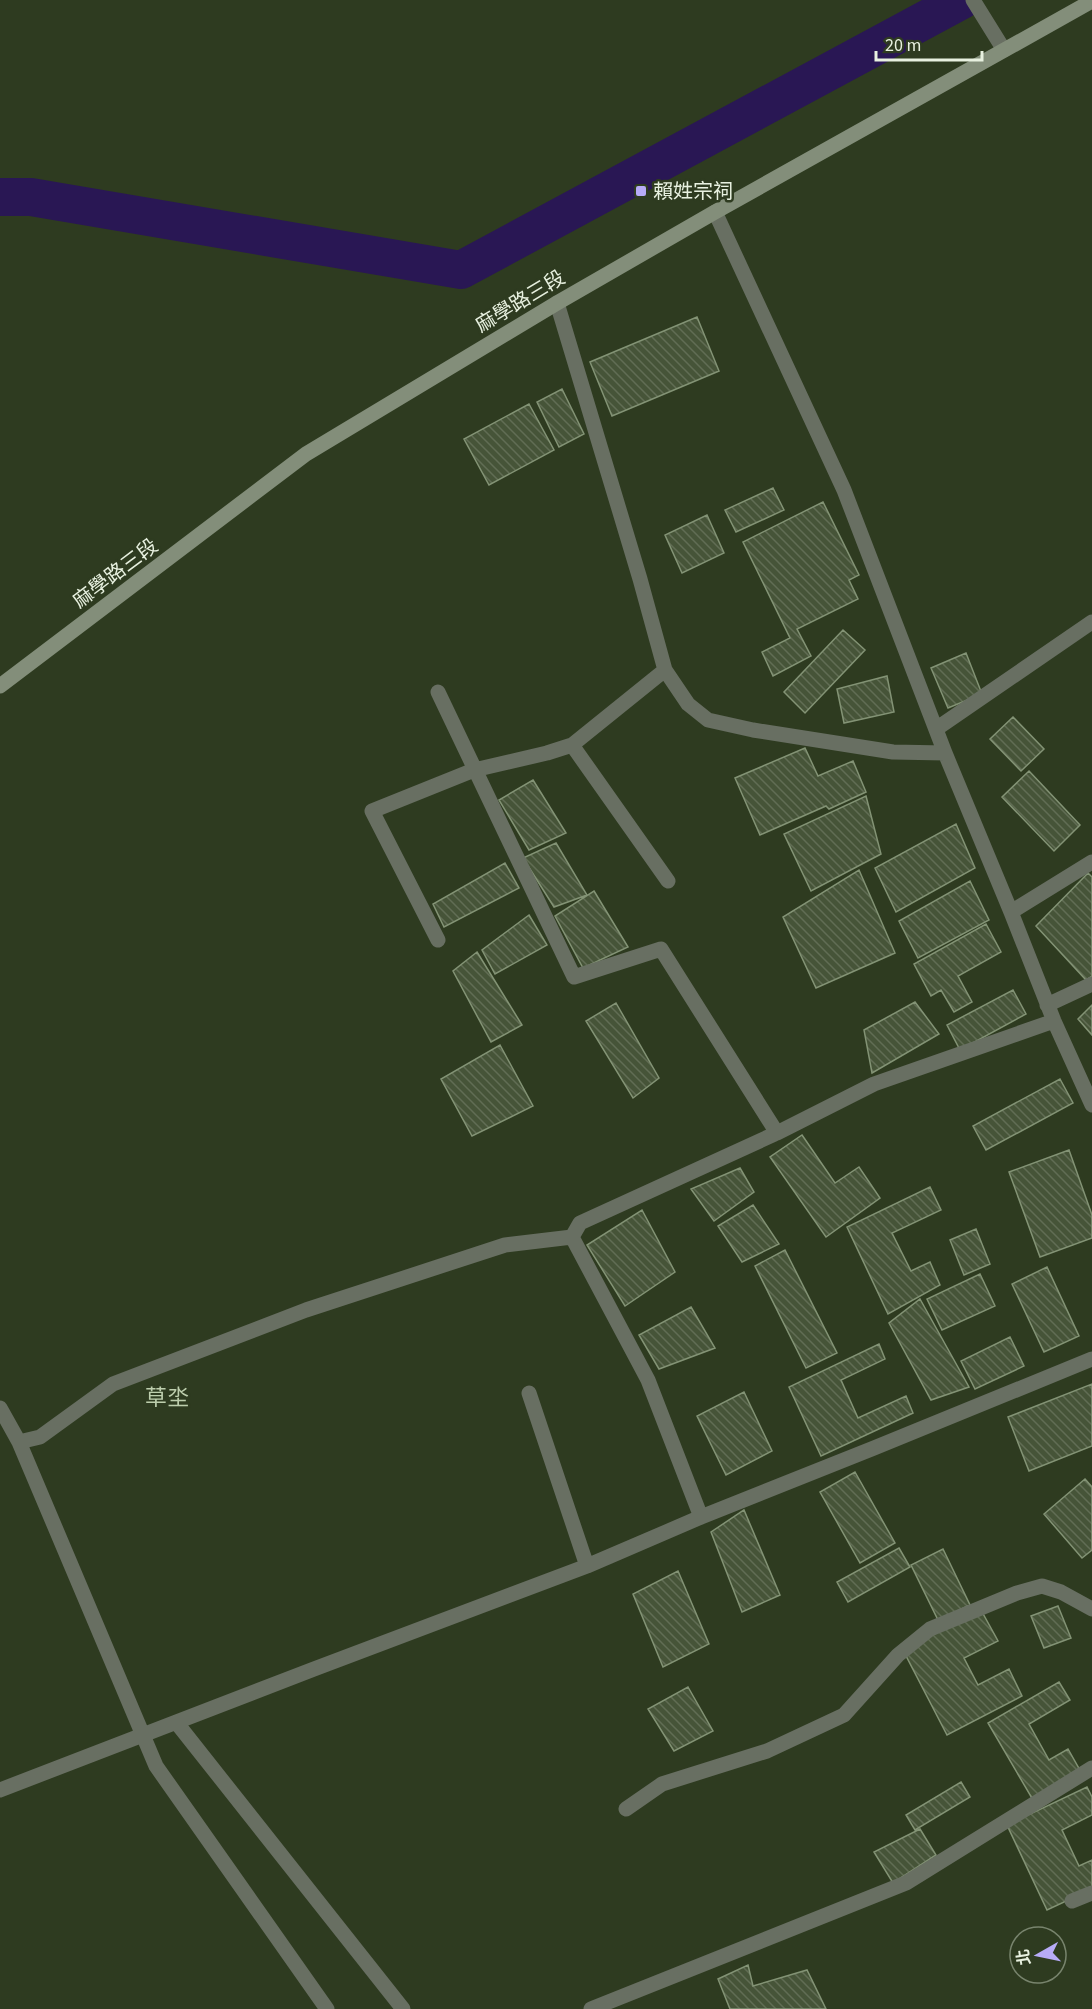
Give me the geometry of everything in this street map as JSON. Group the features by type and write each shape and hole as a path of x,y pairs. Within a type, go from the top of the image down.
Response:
{"main road":[{"name":"麻學路三段","path":"0,686 306,454 557,303 1092,1"}],"lane":[{"path":"973,0 1004,50"},
{"path":"715,212 844,490 945,753 1047,1005 1092,1104"},
{"path":"557,303 665,670 688,704 708,720 753,730 893,752 945,753"},
{"path":"936,729 1092,622"},
{"path":"438,940 372,811 474,770 572,745 665,670"},
{"path":"438,692 574,977 662,948 777,1133"},
{"path":"572,745 668,881"},
{"path":"1011,912 1092,862"},
{"path":"1047,1005 1092,984"},
{"path":"572,1237 580,1223 777,1133 874,1084 1054,1021"},
{"path":"19,1442 40,1437 113,1384 306,1310 505,1245 572,1237"},
{"path":"572,1237 648,1380 701,1517"},
{"path":"0,1790 587,1566 701,1517 1092,1359"},
{"path":"529,1393 587,1566"},
{"path":"0,1408 19,1442 156,1766 327,2009"},
{"path":"626,1809 662,1784 767,1751 844,1715 898,1655 930,1629 1017,1593 1042,1586 1061,1592 1092,1609"},
{"path":"176,1722 403,2009"},
{"path":"591,2009 906,1883 1092,1768"},
{"path":"1072,1901 1092,1893"}],"building":[{"path":"697,317 719,371 612,416 590,362"},
{"path":"562,389 584,434 559,447 537,402"},
{"path":"529,404 554,450 489,485 464,439"},
{"path":"773,488 784,510 736,532 725,510"},
{"path":"823,502 859,575 849,580 858,599 797,629 811,656 773,676 762,652 790,638 743,542"},
{"path":"707,515 724,553 682,573 665,535"},
{"path":"843,630 865,650 805,713 784,692"},
{"path":"966,653 982,694 948,708 931,668"},
{"path":"887,676 894,712 844,723 837,689"},
{"path":"1013,717 1044,749 1021,771 990,739"},
{"path":"805,748 818,776 853,761 866,792 829,809 826,806 760,835 735,778"},
{"path":"1029,771 1080,825 1054,851 1002,797"},
{"path":"533,780 566,833 529,850 499,800"},
{"path":"866,796 881,854 811,891 784,834"},
{"path":"956,824 975,868 896,912 875,868"},
{"path":"556,843 587,895 554,907 523,858"},
{"path":"505,863 519,888 444,927 433,904"},
{"path":"859,870 895,953 816,988 783,917"},
{"path":"1088,873 1092,877 1092,976 1086,980 1036,926"},
{"path":"970,881 989,920 918,958 899,921"},
{"path":"594,891 628,947 583,968 555,916"},
{"path":"529,915 547,945 495,974 482,950"},
{"path":"986,924 1001,952 958,976 972,1002 954,1012 941,990 931,996 914,964"},
{"path":"477,952 522,1025 491,1042 453,971"},
{"path":"1013,990 1026,1014 960,1050 947,1025"},
{"path":"915,1002 939,1034 872,1073 864,1030"},
{"path":"616,1003 659,1078 633,1098 586,1021"},
{"path":"1092,1005 1092,1035 1078,1019"},
{"path":"500,1045 533,1106 472,1136 441,1079"},
{"path":"1060,1079 1073,1103 986,1150 973,1126"},
{"path":"802,1135 835,1183 859,1167 880,1198 826,1237 770,1157"},
{"path":"1069,1150 1092,1215 1092,1238 1040,1257 1009,1172"},
{"path":"740,1168 754,1192 714,1221 691,1189"},
{"path":"930,1187 941,1210 892,1233 911,1271 930,1262 940,1285 888,1314 847,1227"},
{"path":"753,1205 779,1244 742,1262 718,1226"},
{"path":"642,1210 675,1272 625,1306 587,1245"},
{"path":"976,1229 990,1264 964,1275 950,1240"},
{"path":"785,1250 837,1353 806,1368 755,1266"},
{"path":"1047,1267 1079,1336 1044,1352 1012,1284"},
{"path":"980,1274 995,1306 942,1330 927,1299"},
{"path":"920,1299 969,1387 931,1400 889,1323"},
{"path":"691,1307 715,1348 659,1369 639,1335"},
{"path":"1010,1337 1024,1366 975,1389 961,1361"},
{"path":"879,1344 885,1359 841,1380 858,1418 906,1396 913,1413 821,1456 789,1387"},
{"path":"1092,1384 1092,1446 1029,1471 1008,1417"},
{"path":"744,1392 772,1451 726,1475 697,1416"},
{"path":"855,1472 895,1543 860,1563 820,1492"},
{"path":"1085,1479 1092,1487 1092,1550 1082,1558 1044,1514"},
{"path":"744,1510 780,1595 742,1612 711,1532"},
{"path":"899,1548 910,1567 848,1602 837,1582"},
{"path":"943,1549 970,1605 938,1620 911,1565"},
{"path":"678,1571 709,1644 663,1667 633,1594"},
{"path":"1058,1606 1071,1638 1044,1648 1031,1616"},
{"path":"981,1610 998,1641 964,1658 978,1685 1009,1669 1022,1696 947,1735 903,1650"},
{"path":"1059,1682 1070,1700 1029,1724 1049,1760 1068,1749 1081,1772 1033,1800 988,1723"},
{"path":"688,1687 713,1731 674,1751 648,1709"},
{"path":"961,1782 970,1797 915,1830 906,1815"},
{"path":"1087,1787 1092,1797 1092,1815 1062,1830 1079,1866 1092,1860 1092,1889 1047,1910 1007,1825"},
{"path":"920,1829 936,1855 893,1883 874,1852"},
{"path":"748,1965 753,1986 807,1970 826,2009 730,2009 718,1979"}],"waterway":[{"path":"0,197 31,197 461,270 962,0"}],"place":[{"name":"賴姓宗祠","path":"641,191"}],"district":[{"name":"草坔","path":"167,1397"}]}
